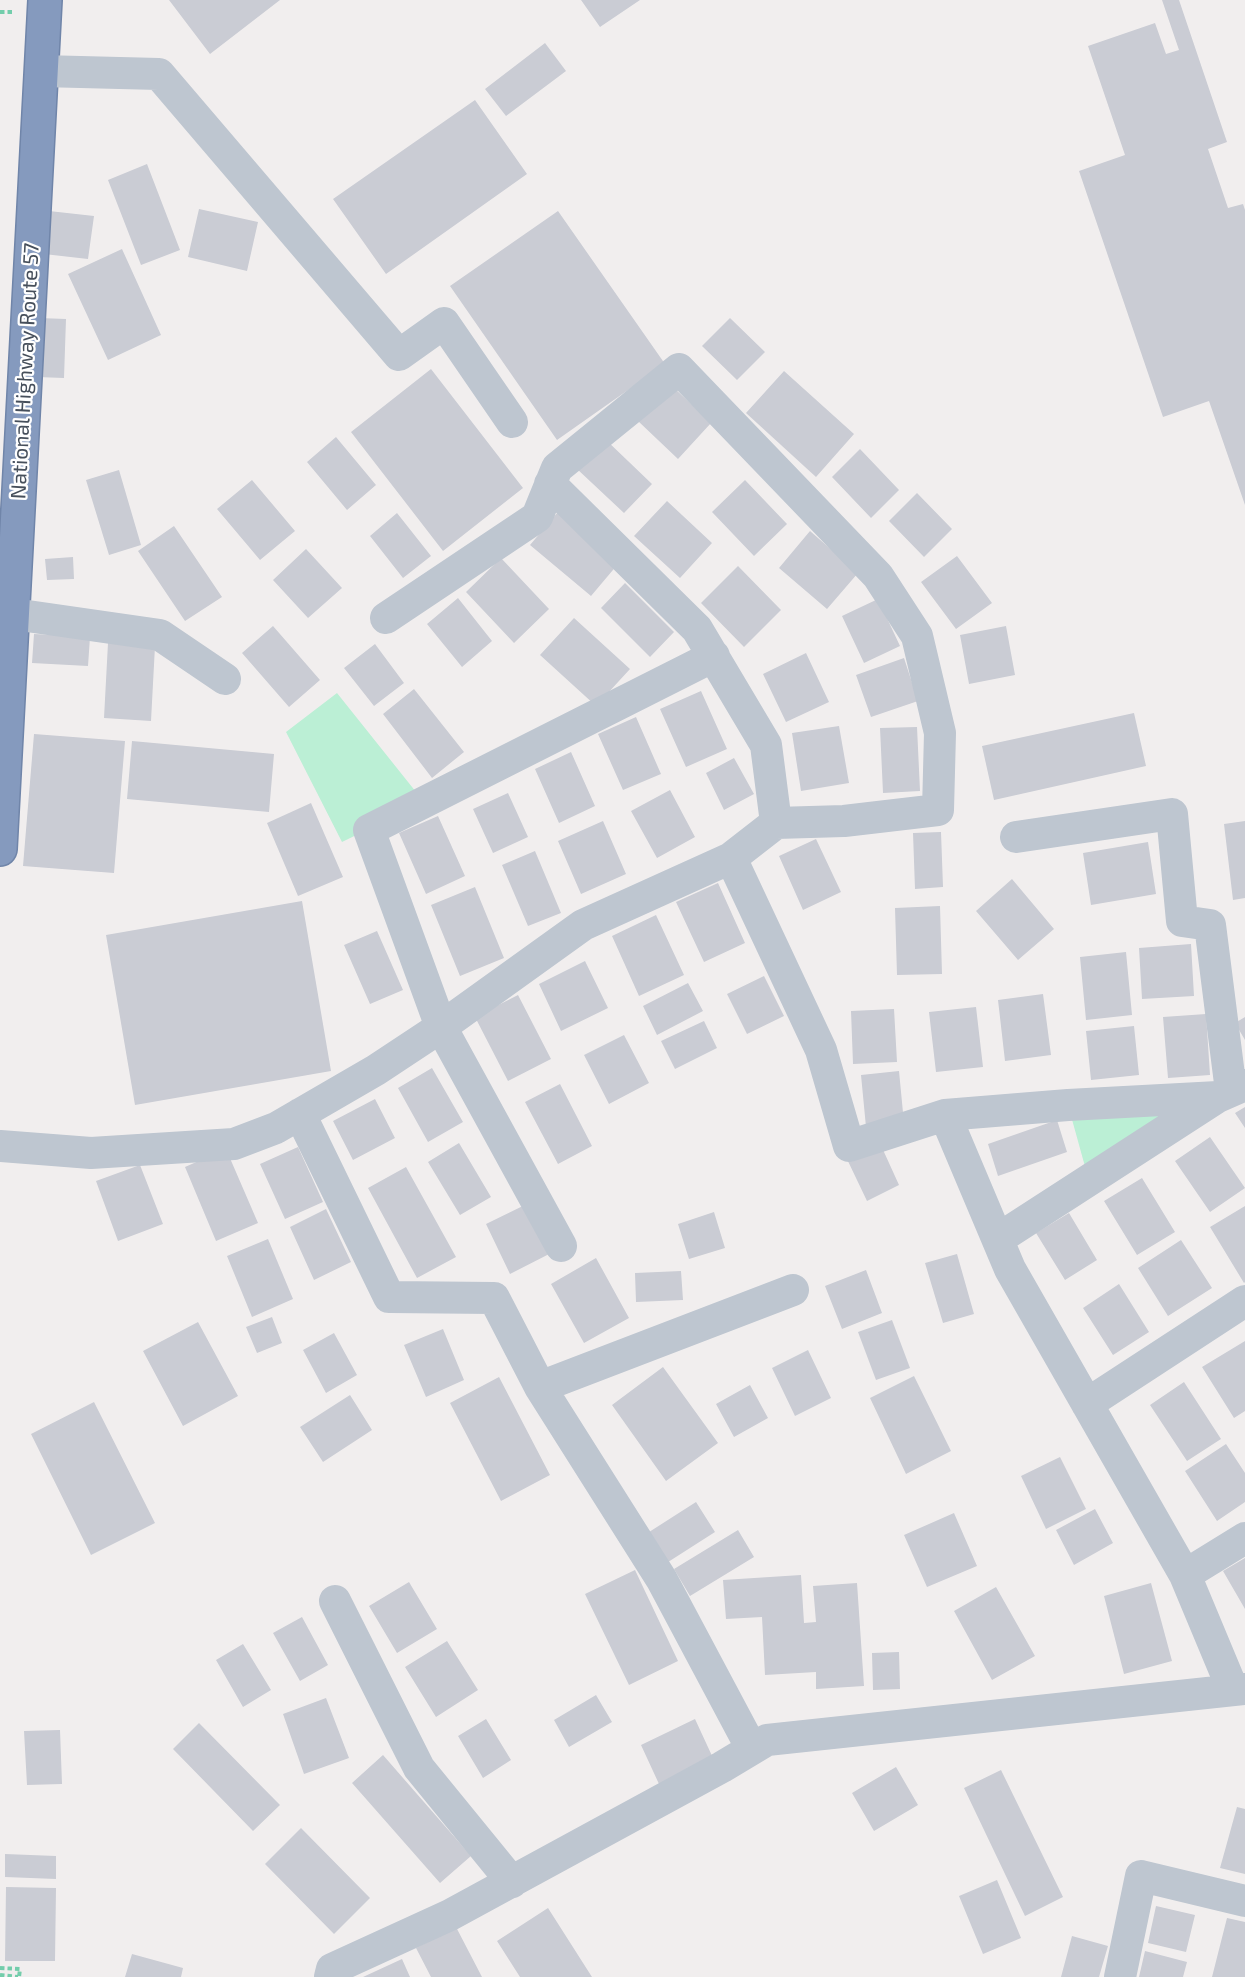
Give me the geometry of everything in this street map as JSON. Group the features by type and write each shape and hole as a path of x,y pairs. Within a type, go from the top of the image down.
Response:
{"highway":[{"name":"National Highway Route 57","path":"0,849 6,612 45,0"}],"street":[{"path":"41,71 159,74 399,355 444,323 512,423"},
{"path":"0,1146 91,1152 234,1144 276,1128 376,1070 441,1027 583,925 731,858 776,824 844,820 938,810 940,732 916,636 878,576 679,369 557,468 537,517 386,618"},
{"path":"550,484 697,629 766,745 776,824"},
{"path":"6,612 160,635 225,679"},
{"path":"561,1246 441,1027 369,830 714,656"},
{"path":"1016,837 1172,814 1182,921 1210,925 1231,1091"},
{"path":"731,858 821,1050 849,1146 945,1115 1231,1091"},
{"path":"998,1239 1231,1091"},
{"path":"300,1114 389,1297 494,1298 540,1388 662,1580 752,1749"},
{"path":"330,1977 332,1969 450,1916 766,1740 1239,1689 1185,1575 1010,1269 945,1115"},
{"path":"540,1388 793,1290"},
{"path":"1087,1404 1245,1301"},
{"path":"1185,1575 1245,1538"},
{"path":"335,1601 419,1768 512,1882"},
{"path":"1120,1977 1141,1876 1245,1900"}],"path":[{"path":"0,1968 20,1969 18,1977 0,1975"}],"green space":[{"path":"337,693 424,802 342,842 286,732"},
{"path":"1218,1097 1089,1181 1068,1105"}],"building":[{"path":"169,0 280,0 210,54"},
{"path":"581,0 640,0 600,27"},
{"path":"1162,0 1179,0 1227,142 1208,149 1228,208 1243,204 1245,210 1245,505 1209,401 1163,417 1079,171 1125,155 1088,46 1155,23 1166,54 1179,50"},
{"path":"545,43 566,71 506,116 485,89"},
{"path":"475,100 527,174 386,274 333,199"},
{"path":"147,164 180,250 141,265 108,180"},
{"path":"199,209 258,222 247,271 188,257"},
{"path":"49,211 94,216 88,259 44,254"},
{"path":"558,211 665,364 557,440 450,286"},
{"path":"122,249 161,335 108,360 68,274"},
{"path":"39,318 66,319 64,378 37,377"},
{"path":"730,318 765,352 737,380 702,346"},
{"path":"431,369 523,488 443,551 351,432"},
{"path":"784,371 854,434 816,477 746,413"},
{"path":"672,386 711,423 678,459 638,421"},
{"path":"336,437 376,485 347,510 307,462"},
{"path":"604,438 652,484 624,513 576,468"},
{"path":"860,449 899,490 871,518 832,477"},
{"path":"119,470 141,545 109,555 86,480"},
{"path":"252,480 295,531 260,560 217,509"},
{"path":"745,480 787,524 754,556 712,512"},
{"path":"917,493 952,529 924,557 889,521"},
{"path":"667,501 712,543 680,578 634,536"},
{"path":"558,512 618,564 591,596 530,545"},
{"path":"397,513 431,556 403,578 370,536"},
{"path":"174,526 222,597 185,621 138,551"},
{"path":"810,531 858,573 827,609 779,568"},
{"path":"306,549 342,588 308,618 273,580"},
{"path":"957,556 992,603 956,629 921,582"},
{"path":"73,557 74,579 47,580 45,559"},
{"path":"501,558 549,609 514,643 466,592"},
{"path":"738,566 781,610 744,647 701,603"},
{"path":"625,583 674,632 650,657 601,608"},
{"path":"458,598 492,641 462,667 427,624"},
{"path":"878,599 900,646 864,663 842,616"},
{"path":"574,618 630,669 596,706 540,655"},
{"path":"273,626 320,680 289,707 242,653"},
{"path":"1006,626 1015,675 969,684 960,635"},
{"path":"34,634 90,637 88,666 32,663"},
{"path":"108,643 155,646 151,721 104,718"},
{"path":"375,644 404,683 374,706 344,668"},
{"path":"806,653 829,702 786,722 763,674"},
{"path":"904,658 918,701 871,717 856,675"},
{"path":"414,689 464,752 432,778 383,714"},
{"path":"701,691 727,749 686,767 660,709"},
{"path":"1134,713 1146,766 994,800 982,746"},
{"path":"636,717 661,774 623,790 598,734"},
{"path":"839,726 849,783 801,791 792,733"},
{"path":"917,727 920,791 883,793 880,728"},
{"path":"34,734 125,741 114,873 23,866"},
{"path":"132,741 274,754 269,812 127,799"},
{"path":"571,752 595,806 559,823 535,769"},
{"path":"734,758 754,794 724,810 706,773"},
{"path":"670,790 695,837 657,858 631,811"},
{"path":"508,793 528,837 493,853 473,809"},
{"path":"311,803 343,877 298,896 267,823"},
{"path":"438,816 465,876 426,894 399,833"},
{"path":"603,821 626,874 581,894 558,841"},
{"path":"1245,821 1245,898 1233,900 1224,824"},
{"path":"941,832 943,887 915,889 913,833"},
{"path":"816,839 841,892 803,910 779,856"},
{"path":"1148,842 1156,894 1091,905 1083,853"},
{"path":"535,851 561,913 528,926 502,865"},
{"path":"1012,879 1054,929 1018,960 976,911"},
{"path":"718,883 745,943 704,962 676,902"},
{"path":"475,887 504,958 460,976 431,905"},
{"path":"302,901 331,1071 135,1105 106,935"},
{"path":"940,906 942,974 897,975 895,908"},
{"path":"656,915 684,975 639,996 612,936"},
{"path":"377,931 403,990 370,1004 344,945"},
{"path":"1191,944 1194,996 1142,999 1139,948"},
{"path":"1126,952 1132,1015 1086,1020 1080,957"},
{"path":"585,961 608,1008 561,1031 539,984"},
{"path":"764,976 784,1016 747,1034 727,994"},
{"path":"688,983 703,1011 657,1035 643,1006"},
{"path":"1043,994 1051,1055 1005,1061 998,1000"},
{"path":"518,995 551,1059 508,1081 475,1017"},
{"path":"976,1007 983,1067 936,1072 929,1012"},
{"path":"894,1009 897,1062 853,1064 851,1011"},
{"path":"1206,1014 1210,1075 1168,1078 1163,1017"},
{"path":"1245,1017 1245,1040 1235,1023"},
{"path":"704,1021 717,1048 675,1069 661,1041"},
{"path":"1134,1026 1139,1075 1091,1080 1086,1031"},
{"path":"624,1035 649,1083 609,1104 584,1055"},
{"path":"432,1068 463,1122 428,1142 398,1088"},
{"path":"899,1071 904,1123 866,1127 861,1075"},
{"path":"560,1084 592,1146 558,1164 525,1102"},
{"path":"375,1099 395,1138 353,1160 333,1121"},
{"path":"1245,1107 1245,1128 1235,1113"},
{"path":"1057,1120 1067,1152 998,1176 988,1144"},
{"path":"1210,1137 1245,1188 1210,1212 1175,1161"},
{"path":"879,1141 899,1185 867,1201 846,1157"},
{"path":"459,1143 491,1197 460,1215 428,1162"},
{"path":"298,1147 323,1202 285,1219 260,1164"},
{"path":"226,1149 258,1223 216,1241 185,1167"},
{"path":"140,1165 163,1224 118,1241 96,1181"},
{"path":"406,1167 456,1257 417,1278 368,1188"},
{"path":"1142,1178 1175,1232 1137,1255 1104,1201"},
{"path":"531,1202 555,1251 510,1274 486,1224"},
{"path":"1245,1206 1245,1282 1244,1283 1210,1227"},
{"path":"326,1209 351,1262 314,1280 290,1227"},
{"path":"714,1212 725,1248 689,1259 678,1224"},
{"path":"1069,1213 1097,1260 1065,1280 1036,1233"},
{"path":"268,1239 293,1299 252,1317 227,1256"},
{"path":"1181,1240 1212,1288 1168,1316 1138,1268"},
{"path":"957,1254 974,1314 943,1323 925,1263"},
{"path":"596,1258 629,1318 584,1343 551,1284"},
{"path":"866,1270 882,1313 842,1329 825,1286"},
{"path":"681,1271 683,1300 636,1302 635,1273"},
{"path":"1119,1284 1149,1332 1113,1355 1083,1308"},
{"path":"272,1317 282,1343 257,1353 246,1327"},
{"path":"892,1320 910,1368 876,1380 858,1332"},
{"path":"198,1322 238,1396 183,1426 143,1351"},
{"path":"443,1329 464,1380 426,1397 404,1345"},
{"path":"334,1333 357,1375 326,1393 303,1350"},
{"path":"1245,1341 1245,1411 1234,1418 1202,1367"},
{"path":"808,1350 831,1398 795,1416 772,1368"},
{"path":"663,1367 718,1443 666,1481 612,1405"},
{"path":"914,1376 951,1451 906,1474 870,1398"},
{"path":"499,1377 550,1475 501,1501 450,1403"},
{"path":"1184,1382 1221,1439 1187,1461 1150,1405"},
{"path":"750,1385 768,1418 734,1437 716,1404"},
{"path":"350,1395 372,1430 323,1462 300,1427"},
{"path":"94,1402 155,1523 91,1555 31,1434"},
{"path":"1226,1444 1245,1473 1245,1502 1217,1521 1185,1471"},
{"path":"1060,1457 1086,1509 1046,1529 1021,1476"},
{"path":"696,1502 715,1532 665,1564 646,1534"},
{"path":"1095,1509 1113,1543 1074,1565 1056,1530"},
{"path":"954,1513 977,1566 927,1587 904,1535"},
{"path":"738,1530 754,1557 690,1596 674,1569"},
{"path":"1245,1558 1245,1609 1223,1571"},
{"path":"635,1570 678,1661 629,1685 585,1594"},
{"path":"801,1575 804,1623 816,1622 813,1586 857,1583 864,1686 816,1689 816,1672 765,1675 762,1617 726,1619 723,1580"},
{"path":"409,1582 437,1629 397,1653 369,1606"},
{"path":"1151,1583 1172,1661 1124,1674 1104,1596"},
{"path":"996,1587 1035,1656 992,1680 954,1611"},
{"path":"302,1617 328,1665 300,1681 273,1633"},
{"path":"447,1641 478,1690 436,1717 405,1667"},
{"path":"243,1644 271,1690 243,1707 216,1660"},
{"path":"899,1652 900,1689 873,1690 872,1653"},
{"path":"596,1695 612,1722 569,1747 554,1720"},
{"path":"326,1698 349,1758 304,1774 283,1714"},
{"path":"486,1719 511,1760 483,1778 458,1736"},
{"path":"695,1719 713,1758 659,1784 641,1745"},
{"path":"199,1723 280,1805 253,1831 173,1749"},
{"path":"60,1730 62,1784 27,1785 24,1731"},
{"path":"383,1755 471,1856 440,1883 352,1783"},
{"path":"896,1767 918,1805 874,1831 852,1793"},
{"path":"1001,1770 1063,1897 1025,1916 964,1788"},
{"path":"1237,1807 1245,1809 1245,1874 1220,1868"},
{"path":"301,1828 370,1898 334,1934 265,1864"},
{"path":"5,1854 56,1856 56,1879 5,1877"},
{"path":"997,1880 1021,1938 983,1954 959,1896"},
{"path":"6,1887 56,1888 55,1961 5,1961"},
{"path":"1156,1906 1195,1915 1186,1952 1148,1943"},
{"path":"548,1908 592,1977 520,1977 497,1941"},
{"path":"1227,1918 1245,1922 1245,1977 1212,1977"},
{"path":"456,1927 482,1977 431,1977 416,1948"},
{"path":"1072,1936 1108,1946 1099,1977 1061,1977"},
{"path":"1145,1951 1187,1962 1183,1977 1139,1977"},
{"path":"132,1954 183,1968 181,1977 125,1977"},
{"path":"402,1959 410,1977 363,1977"}]}
